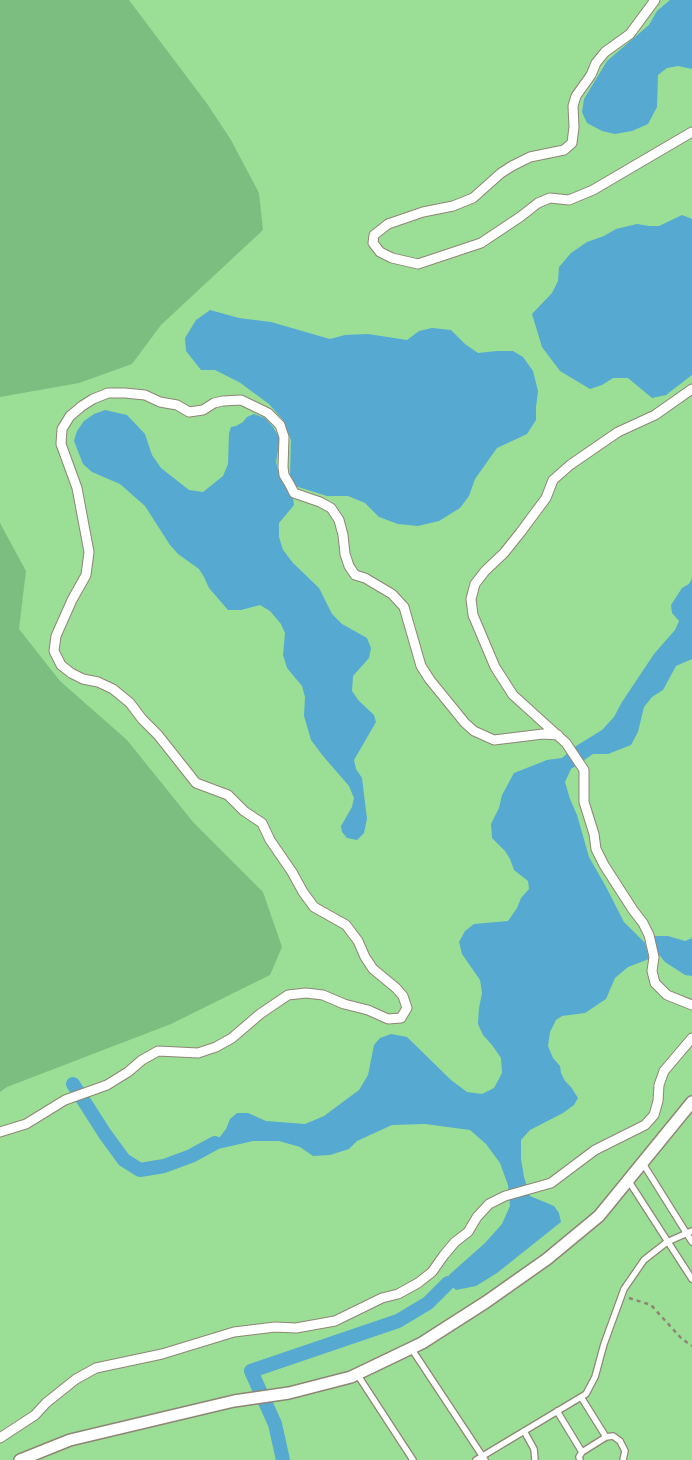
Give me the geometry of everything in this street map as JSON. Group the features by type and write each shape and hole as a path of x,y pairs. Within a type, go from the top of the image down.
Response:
{"street":[{"path":"655,0 630,34 605,52 596,63 591,75 576,96 572,143 564,150 530,157 512,166 501,173 473,198 453,206 423,212 388,224 374,235 373,243 380,252 392,258 418,264 481,243 538,203 550,198 569,200 594,190 624,174 692,132"},
{"path":"692,389 655,415 618,432 570,465 553,480 546,498 520,534 475,584 471,599 473,615 494,666 513,695 558,735 569,747 584,770 584,802 594,834 596,849 649,935 654,957 652,971 655,983 667,996 692,1004"},
{"path":"0,1132 26,1124 65,1100 107,1085 158,1051 198,1053 216,1047 232,1038 260,1014 288,995 306,993 323,995 344,1004 368,1010 388,1020 401,1018 407,1008 403,996 373,969 358,941 346,925 314,907 270,840 262,823 244,811 228,795 196,783 158,734 142,719 130,703 113,689 70,673 61,664 54,651 56,636 72,600 86,575 89,552 77,488 61,444 62,429 70,416 82,406 108,393 125,393 145,395 160,402 177,405 189,412 203,410 214,403 241,400 268,413 280,425 284,437 284,475 294,493 331,508 339,520 349,566 355,575 365,578 392,594 404,608 421,666 460,718 474,730 494,740 543,734 558,735"},
{"path":"0,1438 35,1415 46,1403 76,1379 96,1368 162,1354 234,1332 275,1327 296,1328 335,1321 382,1298 398,1294 418,1283 432,1272 455,1242 468,1232 490,1204 505,1196 551,1182 595,1150 645,1125 654,1115 659,1086 664,1071 692,1038"},
{"path":"20,1460 70,1440 234,1402 284,1394 350,1377 422,1343 486,1302 547,1258 599,1216 692,1102"}],"lane":[{"path":"642,1162 689,1232 692,1242"},
{"path":"628,1180 692,1279"},
{"path":"476,1460 484,1458 524,1431 586,1394 595,1377 604,1344 624,1289 644,1260 667,1242 689,1232"},
{"path":"411,1348 484,1458"},
{"path":"357,1374 413,1460"},
{"path":"581,1397 606,1437"},
{"path":"557,1411 582,1452"},
{"path":"524,1431 534,1449 535,1460"},
{"path":"580,1460 579,1457 582,1452 606,1437 613,1436 620,1441 625,1451 623,1460"}],"path":[{"path":"621,1297 635,1299 651,1305 681,1338 692,1346"}],"green space":[{"path":"0,0 129,0 208,105 231,140 259,193 263,230 161,325 132,364 79,383 0,397"},
{"path":"54,0 692,0 692,1460 0,1460 0,292"},
{"path":"0,523 26,571 19,629 60,681 127,740 193,822 263,892 282,947 270,975 171,1024 7,1087 0,1092"}],"water":[{"path":"670,0 692,0 692,69 678,66 667,68 658,75 657,107 648,124 632,131 615,134 602,131 587,123 582,112 584,99 607,61 649,25 657,11"},
{"path":"682,215 692,219 692,375 666,395 652,398 628,378 613,378 602,385 590,389 560,371 542,347 532,314 552,293 558,281 559,267 571,253 587,242 616,229 637,224 659,226"},
{"path":"210,310 239,318 271,322 330,339 345,335 368,334 407,340 419,331 432,328 451,330 465,344 478,353 513,351 523,357 533,371 538,391 536,420 527,434 497,448 475,479 469,496 460,508 439,521 418,526 398,524 379,517 365,503 348,496 327,496 295,486 290,476 291,440 283,420 269,404 239,382 215,370 201,370 186,351 185,338 196,320"},
{"path":"105,410 127,415 145,434 152,455 161,468 189,490 203,492 223,476 228,464 229,433 231,427 236,426 254,414 265,418 273,427 280,439 276,462 280,478 293,498 294,505 279,523 279,537 283,550 293,563 319,588 332,614 342,624 367,638 371,648 369,658 353,676 352,691 359,701 374,715 376,722 354,760 356,769 362,778 367,819 364,833 357,840 347,838 342,832 341,826 352,807 354,798 349,786 311,740 304,716 305,697 302,686 287,668 283,655 285,633 281,624 270,611 260,605 241,610 228,610 209,588 199,569 178,554 170,545 145,506 120,484 92,472 83,464 74,441 77,431 84,421 94,414"},
{"path":"692,578 692,659 676,666 663,690 652,697 644,707 638,732 631,745 608,754 593,754 571,769 565,782 589,857 624,922 645,943 649,959 628,967 615,978 606,999 585,1013 562,1016 556,1020 550,1032 548,1046 553,1058 560,1066 565,1081 578,1098 574,1105 563,1113 530,1130 521,1140 521,1159 530,1196 554,1206 559,1213 561,1222 497,1273 476,1286 456,1290 448,1283 449,1275 485,1243 502,1224 510,1206 508,1185 500,1163 486,1144 470,1130 425,1124 392,1125 357,1141 349,1149 330,1155 313,1156 300,1147 279,1141 253,1141 218,1149 215,1143 226,1129 230,1119 237,1113 248,1113 266,1121 305,1124 324,1116 359,1090 368,1075 374,1045 380,1038 391,1034 407,1037 451,1080 467,1092 482,1094 494,1088 502,1073 501,1058 483,1035 478,1024 482,993 480,980 462,954 459,942 465,931 474,924 508,921 521,898 529,889 528,881 514,870 505,851 492,838 491,824 499,808 502,795 514,773 547,760 562,758 576,746 602,730 614,717 654,654 675,630 679,621 672,613 671,605 682,588 689,584"},
{"path":"653,936 668,936 685,941 692,938 692,976 685,975 665,962 656,951"}],"waterway":[{"path":"73,1084 124,1160 140,1170 164,1166 191,1156 215,1143"},
{"path":"283,1460 275,1424 251,1371 398,1321 428,1303 448,1283"}]}
